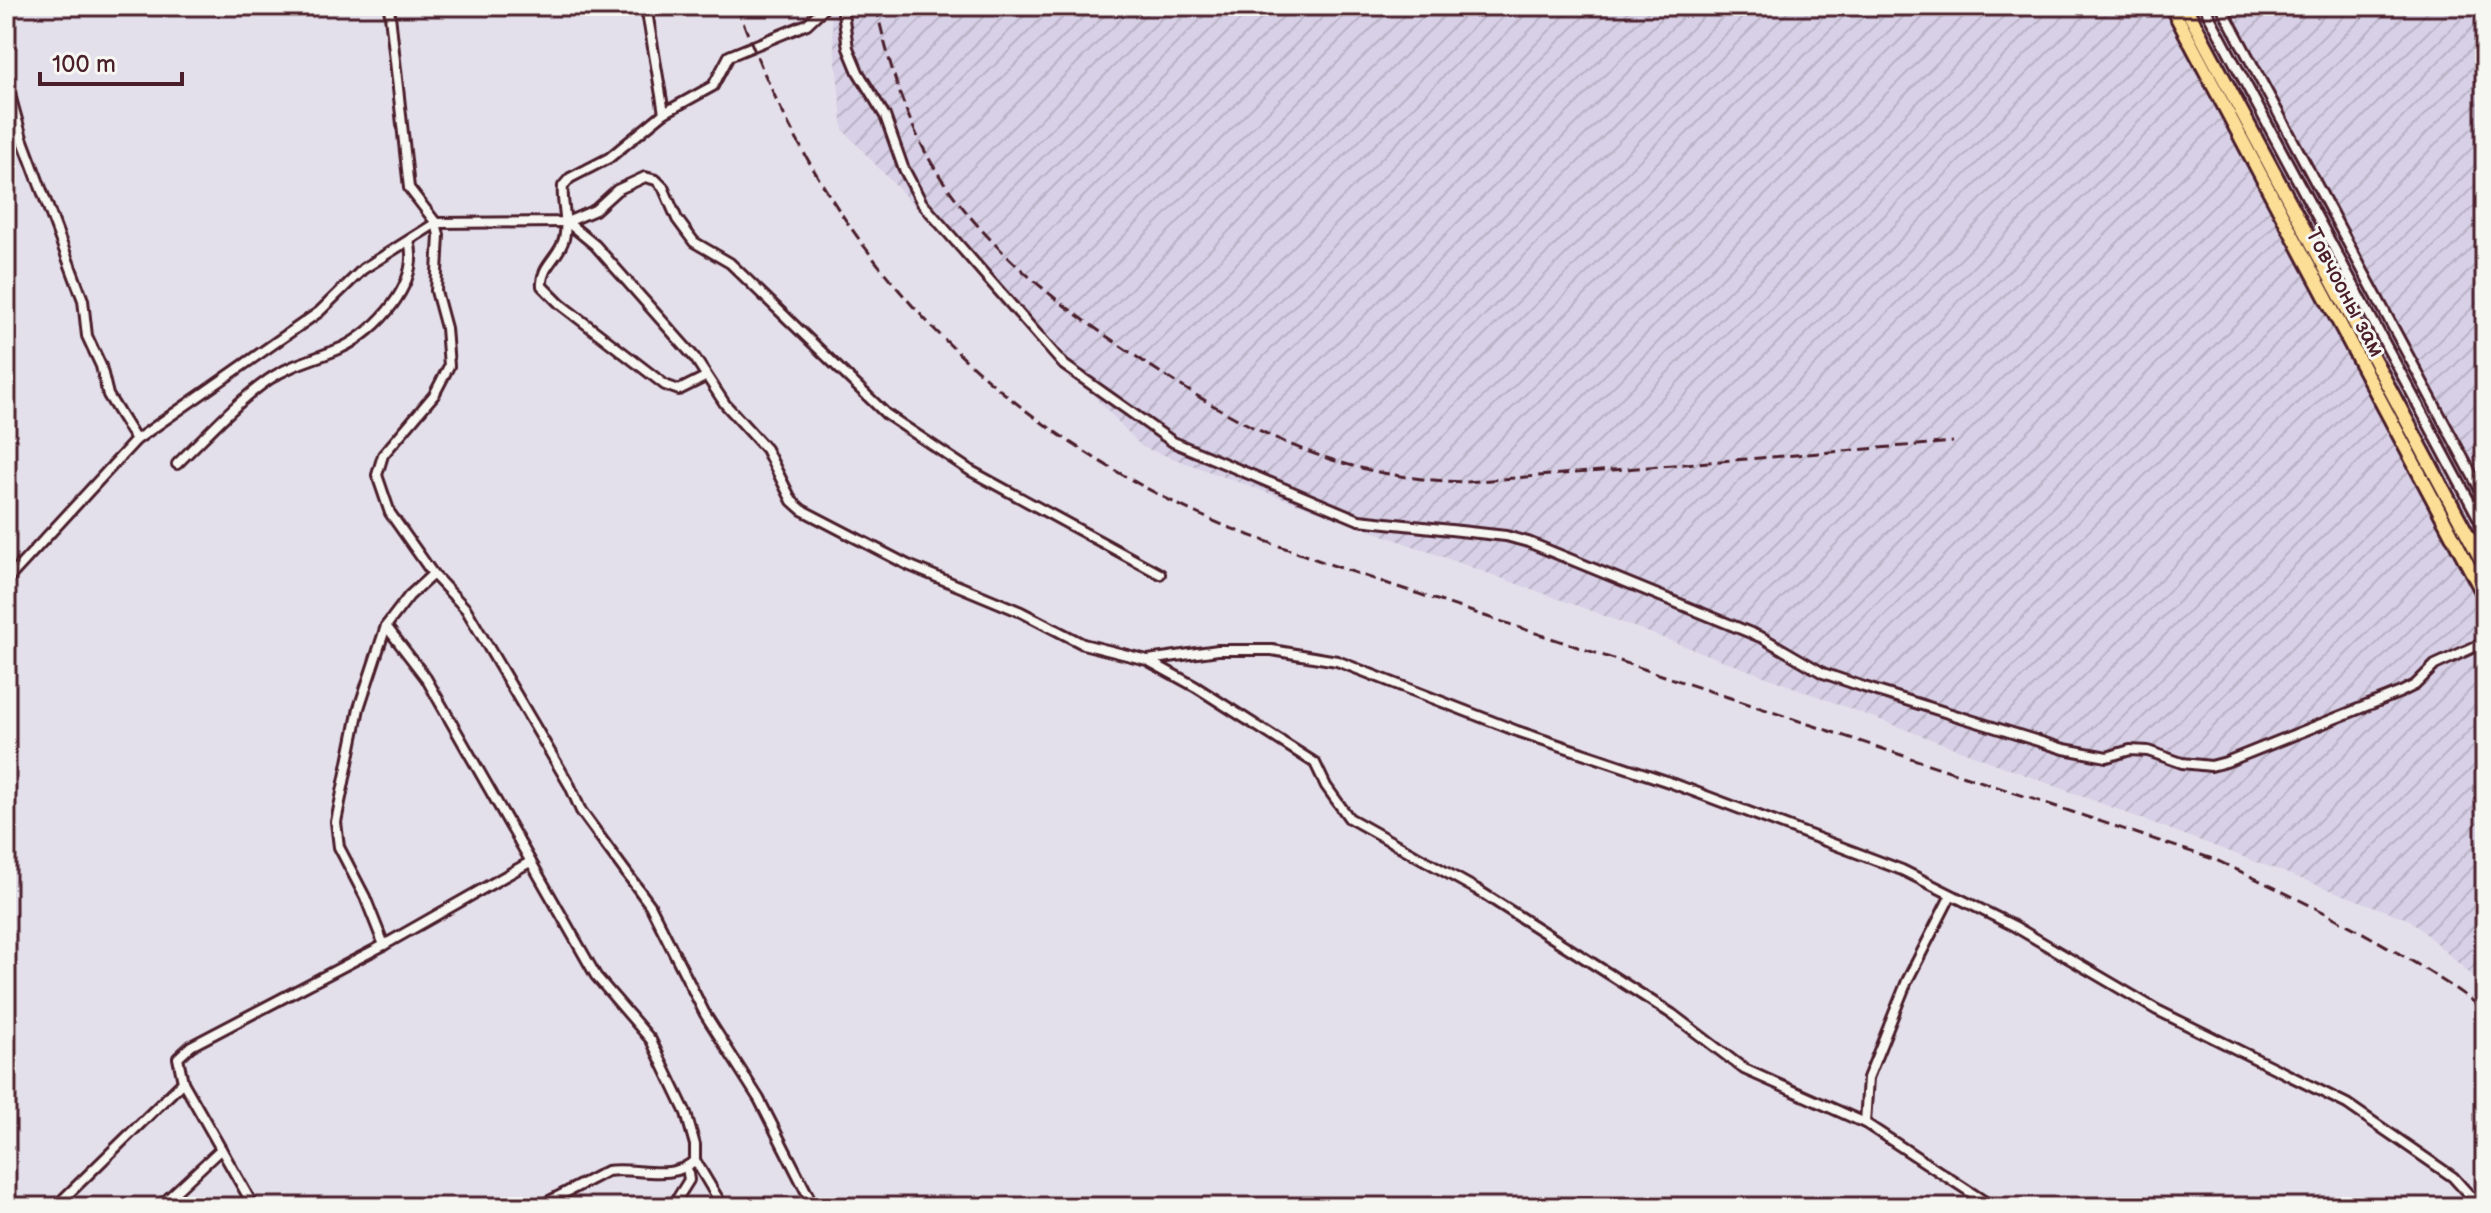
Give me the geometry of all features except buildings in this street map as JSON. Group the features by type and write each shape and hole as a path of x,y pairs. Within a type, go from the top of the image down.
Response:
{"highway":[{"name":"Товчооны зам","path":"2171,6 2485,597"},
{"name":"Товчооны зам","path":"2185,6 2485,567"}],"street":[{"path":"389,6 409,188 436,223 439,235 436,291 446,328 449,366 434,395 383,455 377,475 390,513 433,574 466,609 570,786 581,811 650,905 705,1014 759,1099 814,1207"},
{"path":"646,6 664,113"},
{"path":"705,377 679,390 665,385 548,294 541,280 564,242 567,222 562,193 570,178 609,158 664,113 713,86 729,56 807,24 826,6"},
{"path":"842,6 848,48 885,116 903,167 922,203 1064,365 1173,442 1359,520 1506,536 1528,542 1763,638 1823,673 2064,749 2107,757 2130,750 2148,751 2182,763 2211,766 2226,762 2401,692 2415,685 2435,665 2485,642"},
{"path":"2204,6 2485,530"},
{"path":"2221,6 2485,499"},
{"path":"6,80 22,138 83,300 87,336 101,366 108,395 136,440"},
{"path":"6,143 22,138"},
{"path":"6,581 136,440 319,312 363,269 436,223 567,222 595,210 632,181 645,177 656,180 677,219 694,242 730,263 886,414 971,471 1160,574"},
{"path":"567,222 611,262 695,358 705,377 766,449 792,501 817,521 1083,644 1147,660 1302,752 1315,763 1326,786 1349,818 1490,897 1672,1014 1744,1069 1865,1123 1993,1207"},
{"path":"177,464 264,383 287,368 349,343 380,318 399,295 408,276 412,254 409,241"},
{"path":"384,945 365,897 339,847 336,822 359,708 386,626 409,596 433,574"},
{"path":"386,626 426,678 596,976 651,1040 686,1113 695,1145 689,1180 672,1207"},
{"path":"1147,660 1218,650 1272,650 1337,661 1517,731 1669,782 1888,864 2014,926 2157,1010 2347,1104 2453,1177 2480,1207"},
{"path":"254,1207 183,1082 178,1058 191,1046 384,945 530,862"},
{"path":"1865,1123 1868,1078 1907,981 1951,895"},
{"path":"55,1207 183,1082"},
{"path":"159,1207 221,1149"},
{"path":"538,1207 607,1171 619,1169 638,1173 691,1164"},
{"path":"691,1164 723,1207"}],"shaded area":[{"path":"830,6 2485,6 2485,987 2410,920 1586,609 1142,447 843,130"}],"railway":[{"path":"737,6 772,91 813,169 861,242 915,308 975,368 1042,423 1117,471 1213,521 1323,562 2216,860 2388,947 2485,1010"},
{"path":"876,6 893,72 917,135 939,175 979,227 1024,272 1101,332 1208,403 1287,443 1328,459 1371,470 1466,482 1953,442"}]}
